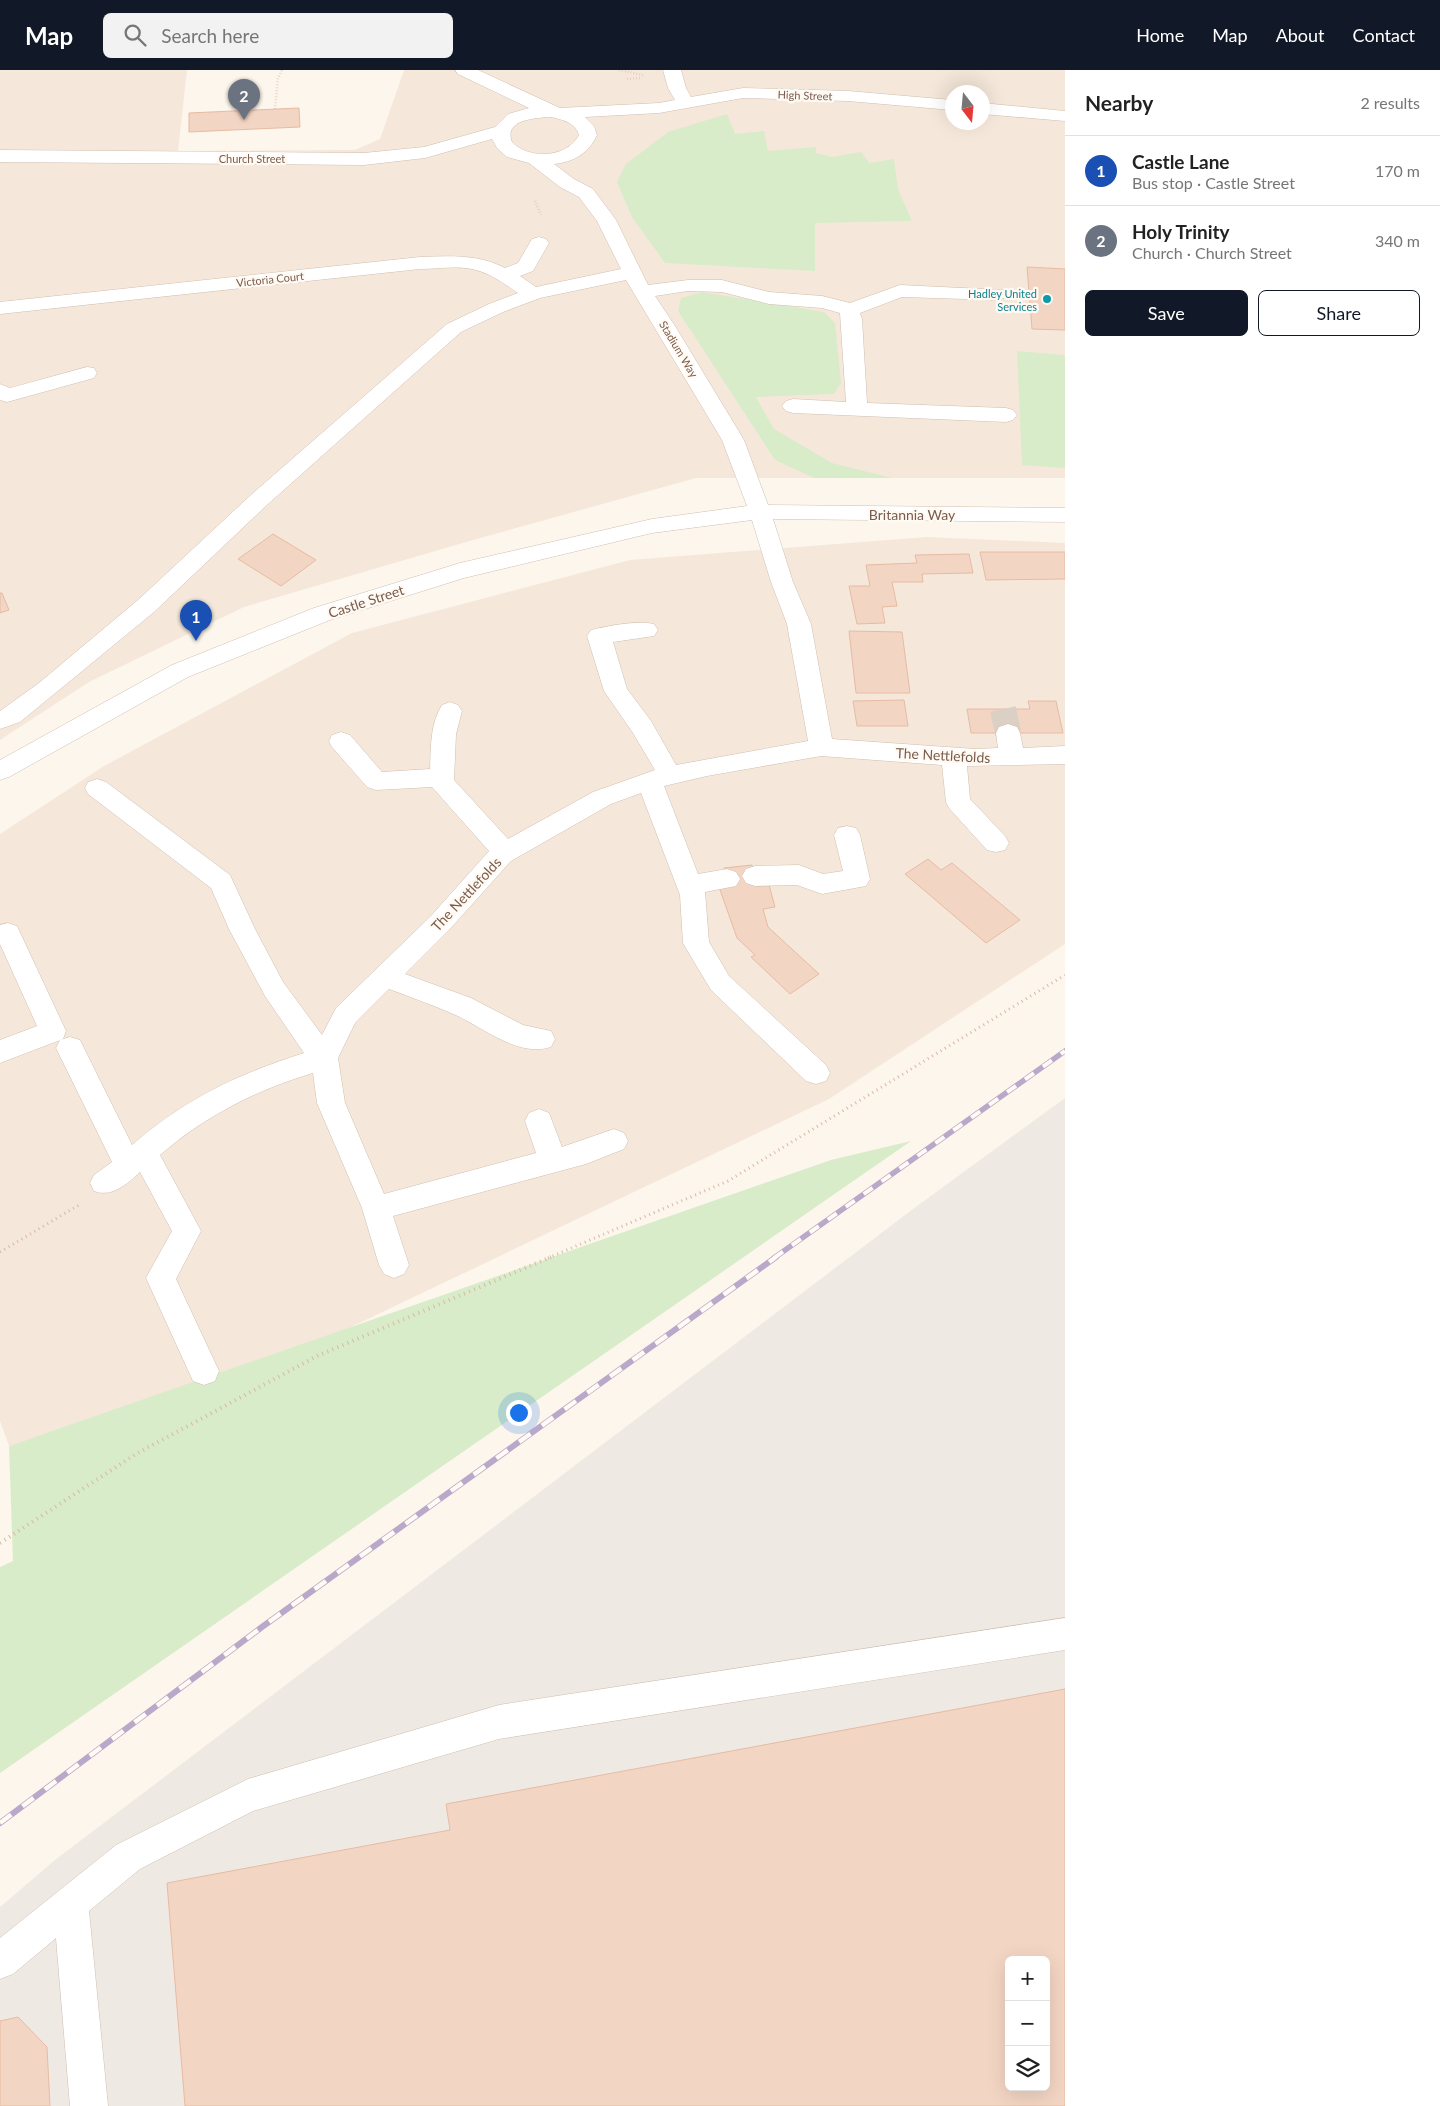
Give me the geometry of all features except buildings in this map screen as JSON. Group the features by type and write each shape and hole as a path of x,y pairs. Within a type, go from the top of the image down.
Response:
{"street":[{"path":"464,70 584,124 588,132 585,156 586,193"},
{"path":"672,70 677,88 685,102"},
{"path":"484,80 503,73"},
{"path":"484,80 499,119 501,140 508,149 520,156 536,160"},
{"name":"High Street","path":"556,112 659,108 743,93 848,96 945,104"},
{"name":"High Street","path":"536,160 555,159 572,155 585,156 610,130 659,108"},
{"path":"990,109 1065,116"},
{"name":"Church Street","path":"0,156 364,158 426,152 499,119 514,118 532,112 556,112"},
{"name":"Stadium Way","path":"536,160 567,184 586,193 606,220 642,292 665,326 732,440 760,512"},
{"path":"505,275 526,267 539,243"},
{"name":"Victoria Court","path":"0,308 420,263 456,262 482,265 505,275 533,294"},
{"path":"0,720 12,716 47,689 146,606 260,499 454,328 496,308 533,294 632,273"},
{"path":"642,292 690,285 717,286 735,288 754,295 774,299 838,305 849,310 900,291 997,294"},
{"path":"849,310 852,319 857,409"},
{"path":"0,391 7,395 87,373"},
{"path":"794,406 1006,415"},
{"path":"760,512 782,582 799,624 821,747"},
{"name":"Britannia Way","path":"760,512 1065,516"},
{"name":"Castle Street","path":"0,771 180,671 322,614 460,571 652,526 760,512"},
{"path":"646,630 599,636 616,691 642,727 659,778 693,895 696,944 720,983 816,1072"},
{"path":"450,711 444,734 442,782 506,853"},
{"path":"1008,733 1012,757"},
{"path":"341,742 376,781 443,776"},
{"name":"The Nettlefolds","path":"324,1058 345,1016 440,923 502,854 602,798 659,778 821,747 954,757 1012,757 1065,754"},
{"path":"954,757 958,802 996,843"},
{"path":"97,788 220,882 242,929 274,989 324,1058 331,1103 376,1208 394,1265"},
{"path":"755,876 799,875 822,884 857,878 847,835"},
{"path":"689,885 726,879"},
{"path":"0,1052 53,1031 8,933"},
{"path":"385,977 462,1006 518,1035 541,1039"},
{"path":"70,1048 136,1159 187,1231 161,1278 204,1371"},
{"path":"104,1183 180,1123 228,1094 289,1069 324,1058"},
{"path":"539,1121 553,1161"},
{"path":"376,1208 586,1152 614,1142"},
{"path":"0,1961 128,1857 248,1796 500,1722 1065,1634"},
{"path":"71,1903 89,2106"}],"path":[{"path":"275,109 278,78 282,70"},
{"path":"619,70 644,75"},
{"path":"0,1543 136,1454 318,1356 728,1181 1065,975"},
{"path":"0,1252 78,1205 104,1183"}],"shaded area":[{"path":"0,70 187,70 178,151 355,150 380,139 404,70 1065,70 1065,478 696,478 473,540 244,607 89,682 0,740"},
{"path":"927,537 1065,543 1065,944 829,1099 330,1337 9,1446 0,1421 0,834 104,766 352,633 630,560"},
{"path":"1065,1098 1065,2106 0,2106 0,1907 55,1860 913,1209"}],"green space":[{"path":"727,114 735,134 764,131 768,151 816,147 816,153 832,157 861,152 869,163 894,159 898,189 912,221 815,223 815,271 665,263 632,217 617,182 626,164 668,132"},
{"path":"702,292 824,312 835,323 841,383 834,394 756,397 774,429 832,463 892,478 814,478 775,460 678,311 681,298"},
{"path":"1017,351 1065,355 1065,468 1022,465"},
{"path":"911,1141 0,1773 0,1567 13,1561 9,1446 831,1160"}],"tunnel":[{"path":"1003,709 1008,733"}],"railway":[{"path":"774,1258 1065,1051"},
{"path":"0,1823 262,1627 776,1257"}],"place":[{"name":"Holy Trinity","path":"244,120"},
{"name":"Hadley United Services","path":"1047,299"},
{"name":"Castle Lane","path":"196,641"}]}
